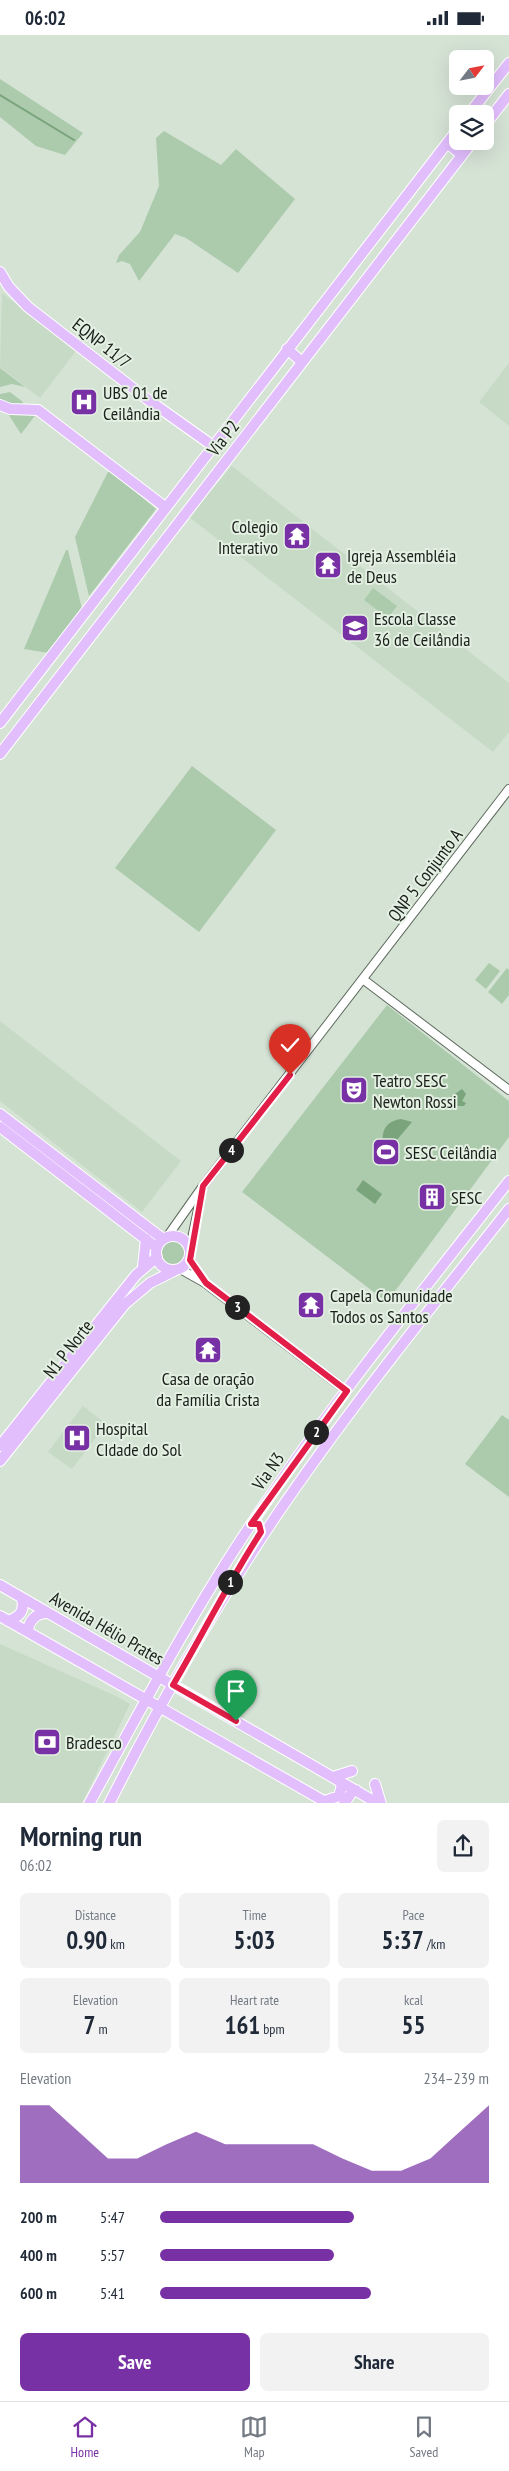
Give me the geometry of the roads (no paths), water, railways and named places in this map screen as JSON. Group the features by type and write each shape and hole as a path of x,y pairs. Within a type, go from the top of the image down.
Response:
{"main road":[{"path":"477,105 509,63"},
{"path":"494,113 509,94"},
{"path":"447,143 462,155"},
{"name":"Via P2","path":"0,723 447,143"},
{"name":"Via P2","path":"1,752 464,150"},
{"name":"EQNP 11/7","path":"1,274 9,287 28,307 147,399 213,446"},
{"path":"287,349 302,362"},
{"path":"277,363 284,365 293,373"},
{"path":"0,405 10,409 38,410 166,507"},
{"path":"113,575 127,589"},
{"path":"102,589 118,601"},
{"path":"0,1114 161,1245 163,1267 177,1270 190,1260 190,1248 183,1239 172,1235 161,1245"},
{"path":"0,1127 146,1239 161,1245"},
{"name":"Via N3","path":"89,1803 144,1699 251,1524 306,1445 509,1181"},
{"path":"483,1242 479,1244 474,1242 474,1234 509,1188"},
{"path":"109,1803 160,1708 215,1613 276,1517 365,1395 509,1209"},
{"path":"143,1267 146,1239"},
{"name":"N1 P Norte","path":"0,1446 161,1245"},
{"path":"399,1351 411,1328 466,1257 466,1248 462,1246 457,1248"},
{"name":"N1 P Norte","path":"0,1461 112,1319 138,1292 177,1270"},
{"path":"276,1517 267,1518 265,1512 306,1445"},
{"path":"215,1613 236,1571 261,1532 259,1524 251,1524"},
{"name":"Avenida Hélio Prates","path":"0,1585 356,1791 380,1803"},
{"path":"4,1619 21,1613 24,1606 22,1599"},
{"path":"28,1632 29,1624 34,1617 47,1613"},
{"path":"4,1619 324,1802 334,1799 341,1792 342,1785 336,1779 352,1771"},
{"path":"375,1784 380,1803"},
{"path":"344,1803 352,1792 356,1791"}],"street":[{"name":"QNP 5 Conjunto A","path":"209,1178 364,980 509,789"},
{"path":"364,980 509,1090"},
{"name":"N1 P Norte","path":"161,1245 209,1178"},
{"name":"N1 P Norte","path":"190,1248 203,1186"},
{"path":"190,1260 206,1283"},
{"path":"177,1270 206,1283 347,1391"}],"waterway":[{"path":"0,95 74,140"}],"place":[{"name":"UBS 01 de Ceilândia","path":"84,402"},
{"name":"Colegio Interativo","path":"297,536"},
{"name":"Igreja Assembléia de Deus","path":"328,565"},
{"name":"Escola Classe 36 de Ceilândia","path":"355,628"},
{"name":"Teatro SESC Newton Rossi","path":"354,1090"},
{"name":"SESC Ceilândia","path":"386,1152"},
{"name":"SESC","path":"432,1197"},
{"name":"Capela Comunidade Todos os Santos","path":"311,1305"},
{"name":"Casa de oração da Família Crista","path":"208,1350"},
{"name":"Hospital CIdade do Sol","path":"77,1438"},
{"name":"Bradesco","path":"47,1742"}]}
